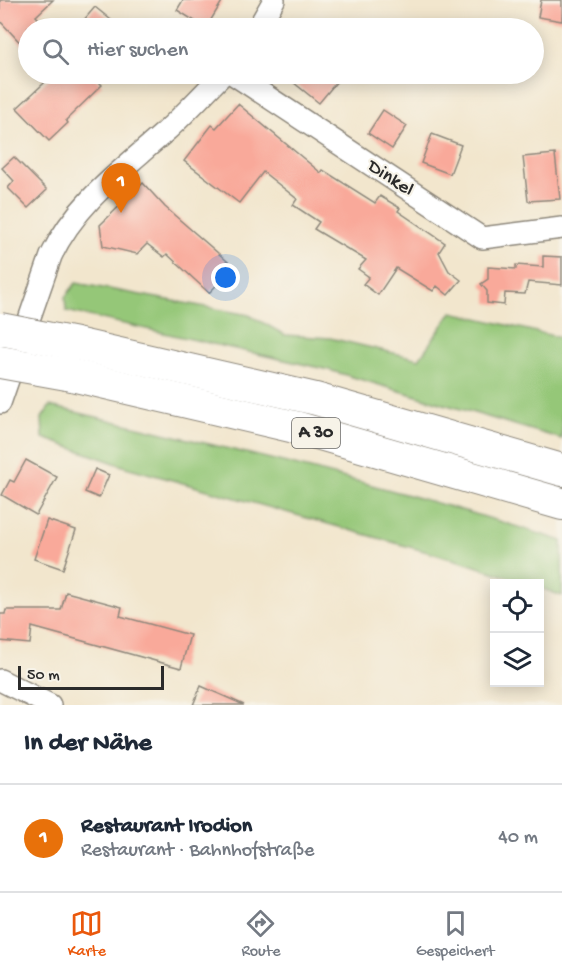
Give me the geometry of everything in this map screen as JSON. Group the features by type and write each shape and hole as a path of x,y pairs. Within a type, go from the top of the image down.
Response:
{"highway":[{"name":"A 30","path":"0,329 316,399 562,470"},
{"name":"A 30","path":"0,362 67,374 299,428 562,504"}],"street":[{"path":"264,18 274,0"},
{"path":"0,403 51,256 62,234 78,211 104,184 167,129 213,84"},
{"name":"Dinkel","path":"248,84 482,238 562,228"},
{"path":"0,680 50,705"}],"green space":[{"path":"76,283 249,315 285,335 330,338 419,359 452,312 562,338 562,439 329,370 66,311 65,297"},
{"path":"50,406 372,485 562,541 562,596 544,589 544,579 514,579 463,562 126,467 43,438 42,418"}],"building":[{"path":"0,0 53,0 36,16 38,18 18,18 18,40 0,21"},
{"path":"183,0 223,0 212,18 190,18 177,10"},
{"path":"541,0 562,0 562,21 538,17"},
{"path":"95,7 109,18 86,18"},
{"path":"43,84 102,85 66,120 68,123 49,141 17,108"},
{"path":"295,84 335,84 319,103"},
{"path":"238,104 321,173 323,170 375,203 380,196 400,208 398,211 445,243 439,252 449,271 461,280 448,295 437,286 433,291 396,268 378,295 363,284 369,277 358,269 366,260 314,229 319,222 293,205 297,199 263,172 239,203 184,161 212,125 216,128"},
{"path":"383,110 407,126 392,149 368,133"},
{"path":"432,134 461,145 450,174 421,163"},
{"path":"555,154 560,199 528,201 523,157"},
{"path":"14,157 47,190 28,208 8,188 14,181 2,168"},
{"path":"143,183 165,207 234,267 209,293 167,254 164,257 147,244 137,254 103,246 100,225"},
{"path":"543,256 562,257 562,285 528,282 525,294 505,293 504,305 487,303 487,291 481,284 488,279 488,267 516,269 516,265 543,267"},
{"path":"26,460 57,477 36,515 2,495 10,480 14,482"},
{"path":"95,469 109,475 99,498 85,492"},
{"path":"47,520 76,530 63,569 34,559"},
{"path":"66,592 122,607 120,616 190,635 181,668 32,627 30,644 0,641 0,614 5,614 6,610 61,610"},
{"path":"201,686 244,705 193,705"}],"place":[{"name":"Restaurant Irodion","path":"121,213"}]}
